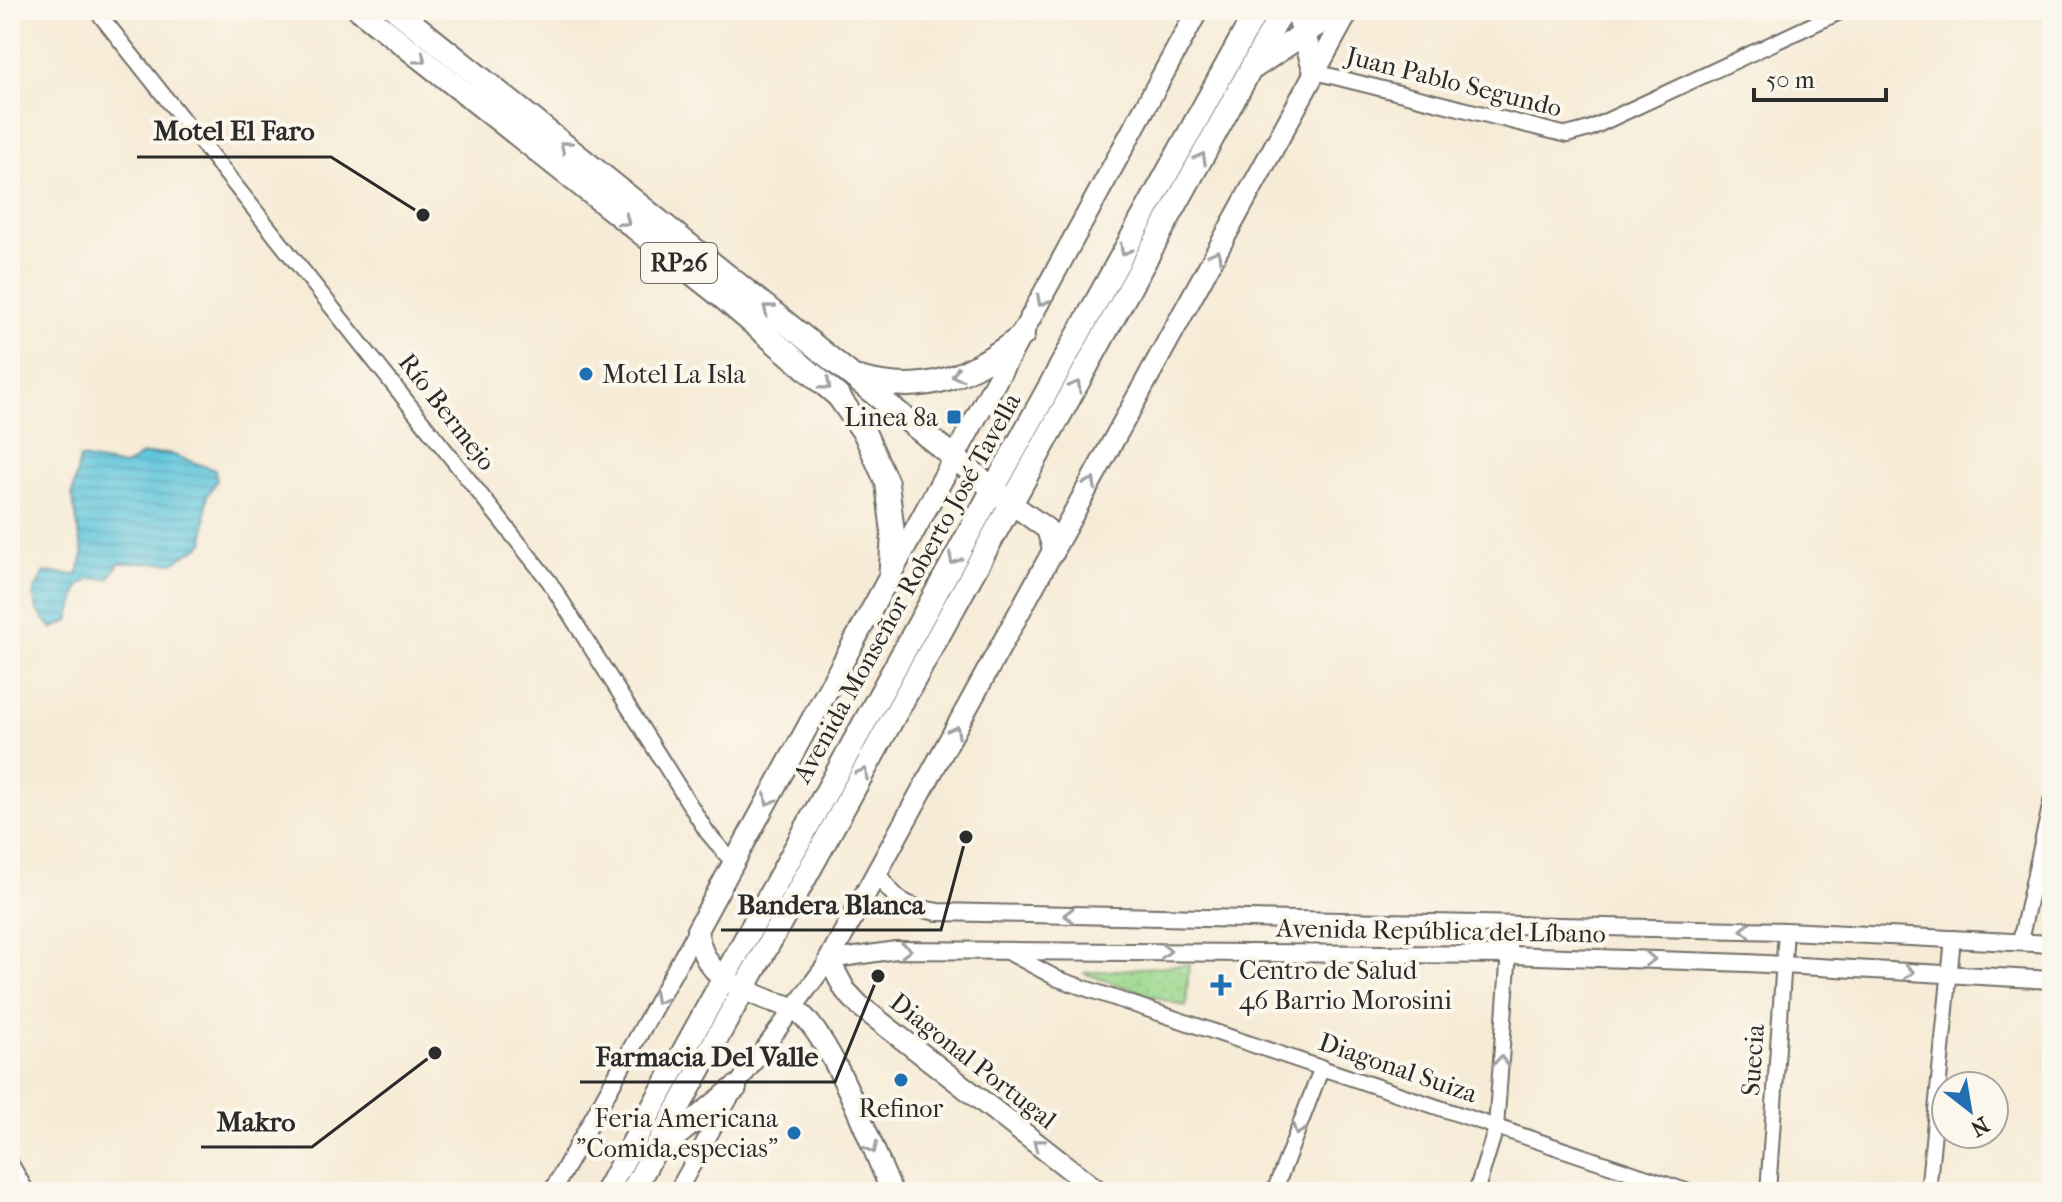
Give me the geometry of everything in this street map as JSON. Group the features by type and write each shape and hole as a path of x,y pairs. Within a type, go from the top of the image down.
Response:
{"main road":[{"name":"RP26","path":"360,10 722,297 838,396 865,434 887,483 893,533 890,581"},
{"name":"RP26","path":"396,10 954,461 1047,529 1054,552"},
{"path":"892,1192 818,1032 794,1007 734,983 700,954 697,930 890,581 1198,10"},
{"name":"Avenida Monseñor Roberto José Tavella","path":"632,1192 734,983 992,491 1257,10"},
{"name":"Avenida Monseñor Roberto José Tavella","path":"606,1192 734,983 1012,504 1283,10"},
{"path":"1297,10 1315,72"},
{"path":"1249,71 1339,10"},
{"path":"829,960 1349,10"},
{"path":"851,375 893,386 940,382 990,360 1023,335"},
{"name":"Diagonal Portugal","path":"829,960 845,990 860,1006 1099,1192"},
{"path":"651,1156 735,1088"}],"street":[{"name":"Río Bermejo","path":"96,10 549,581 707,832 734,864"},
{"name":"Juan Pablo Segundo","path":"1315,72 1567,135 1589,129 1844,10"},
{"path":"2020,941 2052,798"},
{"name":"Avenida República del Líbano","path":"877,873 892,896 911,908 938,912 1786,931 2052,944"},
{"path":"1476,1192 1496,1128 1511,924"},
{"path":"552,1192 697,930"},
{"name":"Suecia","path":"1768,1192 1786,931"},
{"path":"1928,1192 1953,938"},
{"name":"Avenida República del Líbano","path":"829,960 896,950 1510,955 2052,980"},
{"name":"Diagonal Suiza","path":"1004,950 1058,979 1684,1191"},
{"path":"677,1192 735,1088 829,960"},
{"path":"1274,1192 1322,1067"},
{"path":"10,1162 14,1179 27,1192"}],"green space":[{"path":"1189,964 1186,1007 1083,973"}],"water":[{"path":"168,453 215,470 217,480 207,496 204,543 173,563 119,563 109,579 91,579 79,586 69,621 52,629 37,610 33,594 44,572 77,575 83,555 72,494 80,458 125,466 142,455"}],"place":[{"name":"Motel El Faro","path":"423,215"},
{"name":"Motel La Isla","path":"586,374"},
{"name":"Linea 8a","path":"954,417"},
{"name":"Bandera Blanca","path":"966,837"},
{"name":"Farmacia Del Valle","path":"878,976"},
{"name":"Centro de Salud 46 Barrio Morosini","path":"1221,985"},
{"name":"Makro","path":"435,1053"},
{"name":"Refinor","path":"901,1080"},
{"name":"Feria Americana \"Comida,especias\"","path":"794,1133"}]}
